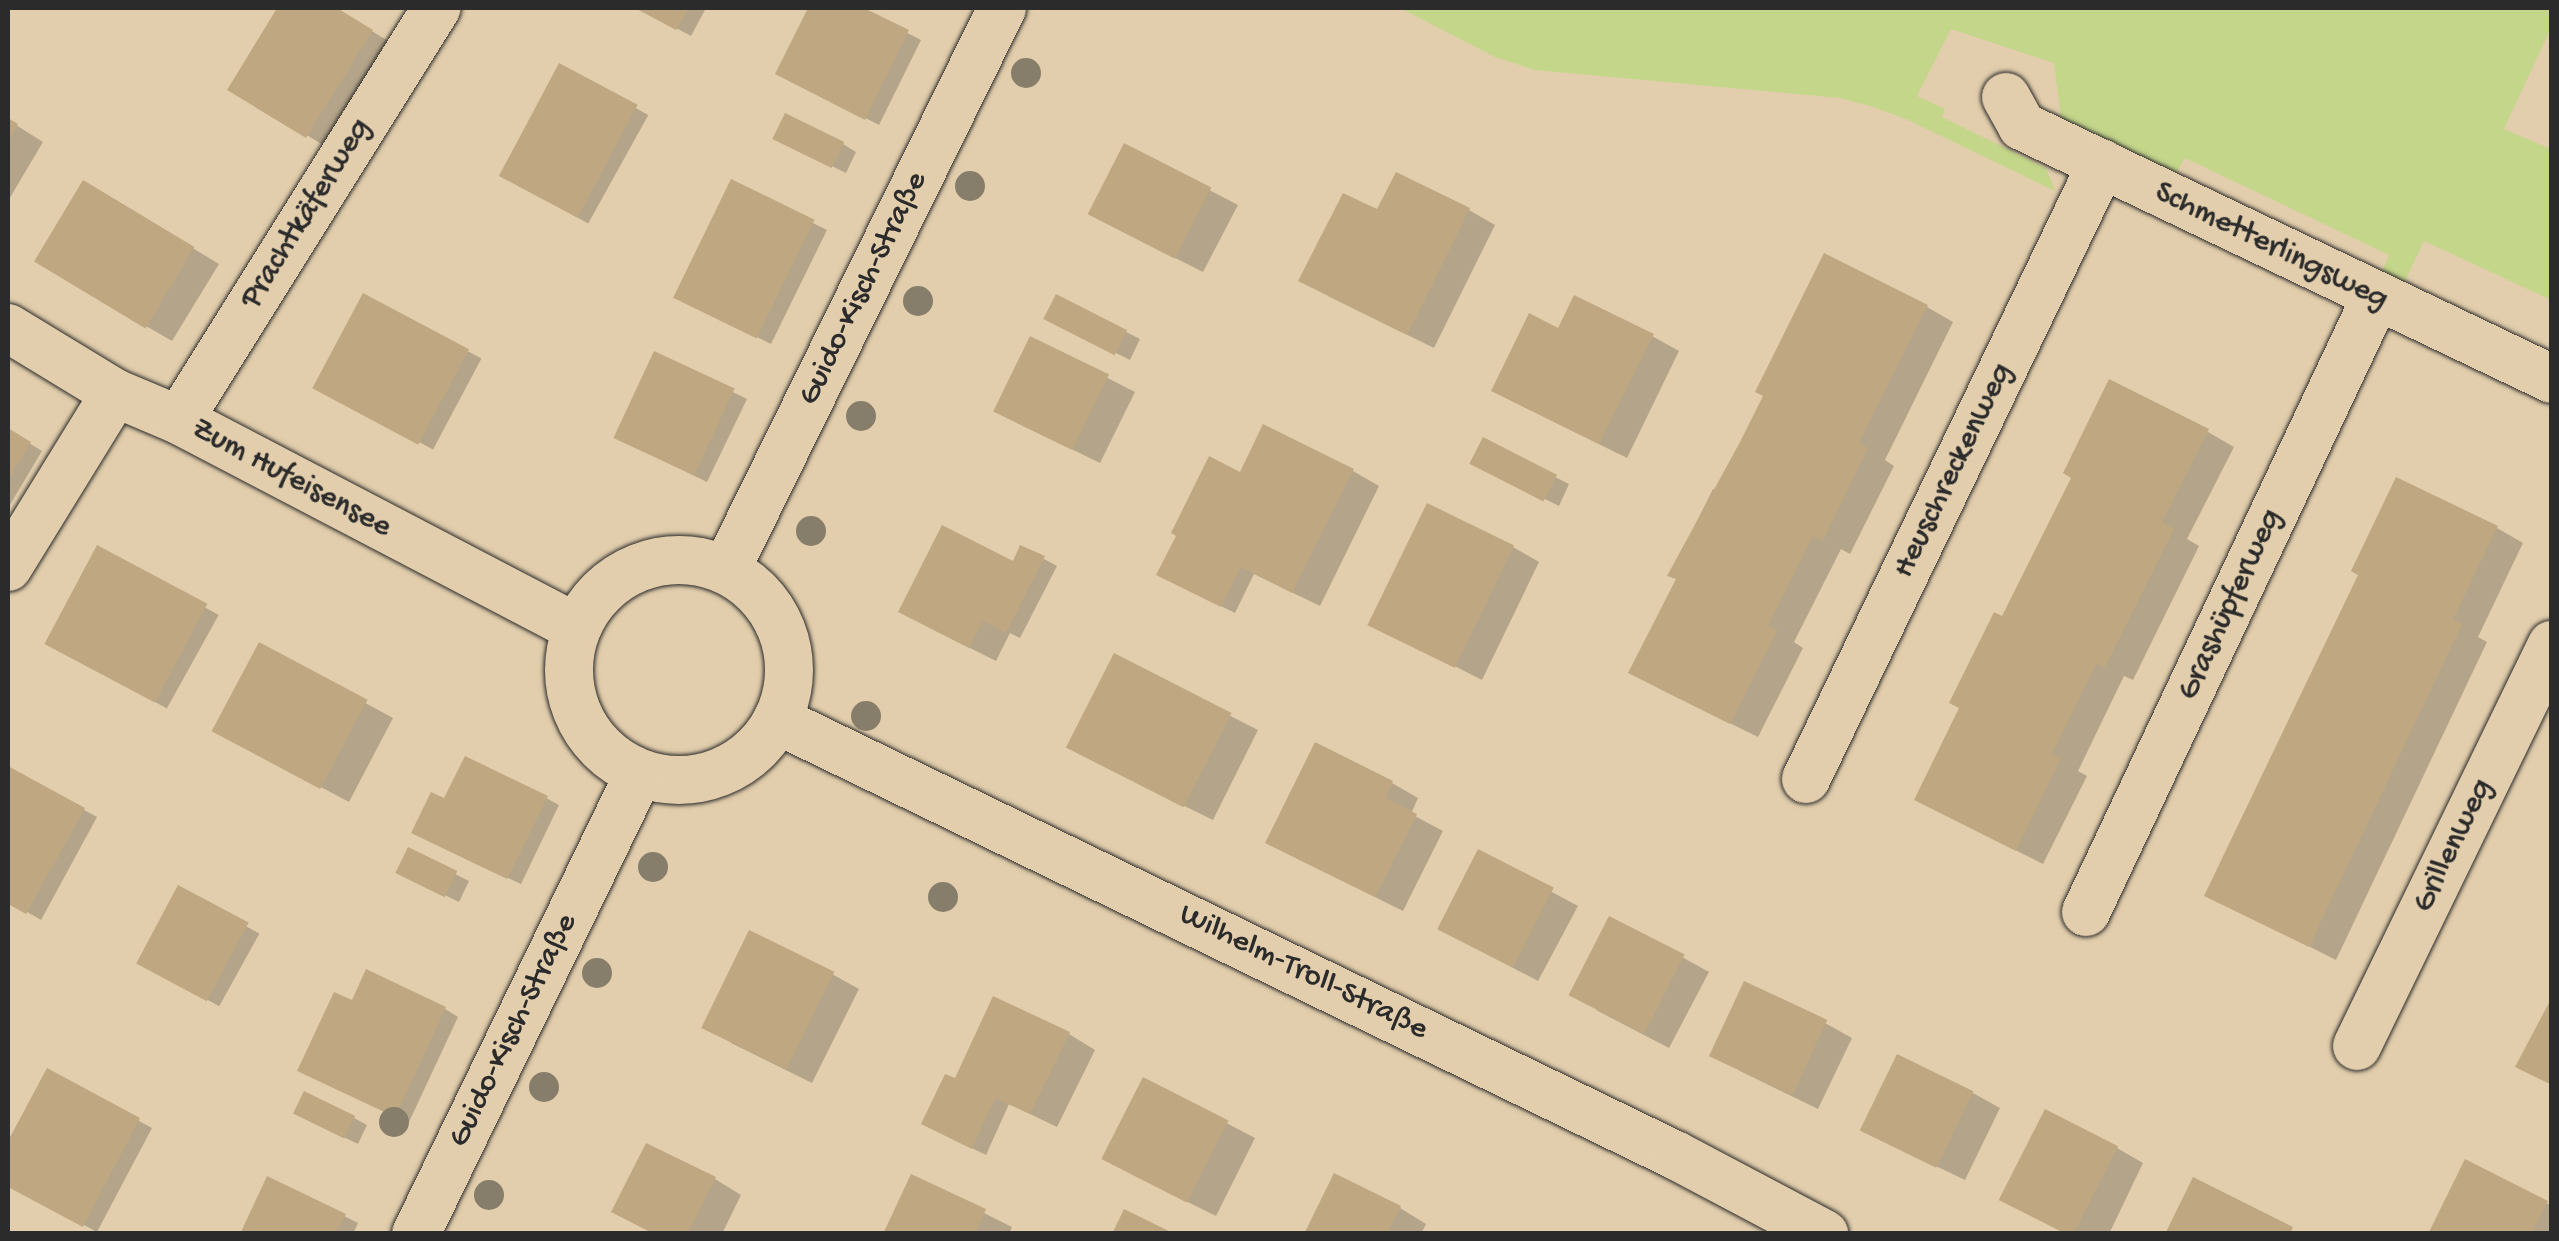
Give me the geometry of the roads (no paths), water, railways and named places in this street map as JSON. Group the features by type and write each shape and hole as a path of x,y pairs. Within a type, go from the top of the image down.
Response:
{"street":[{"name":"Prachtkäferweg","path":"179,420 436,8"},
{"name":"Guido-Kisch-Straße","path":"726,570 1002,8"},
{"name":"Schmetterlingsweg","path":"2006,97 2022,126 2375,299 2552,380"},
{"name":"Heuschreckenweg","path":"1806,779 2102,163"},
{"name":"Grashüpferweg","path":"2086,912 2375,299"},
{"name":"Zum Hufeisensee","path":"8,328 115,393 179,420 577,628"},
{"path":"8,567 115,393"},
{"path":"691,560 726,570 755,589 777,618 788,651 788,686 777,720 758,747 734,767 702,778 670,780 639,774 608,756 585,729 572,697 568,662 577,628 596,598 623,575 656,562 691,560"},
{"name":"Grillenweg","path":"2357,1046 2552,646"},
{"name":"Wilhelm-Troll-Straße","path":"777,720 1586,1112 1824,1234"},
{"name":"Guido-Kisch-Straße","path":"416,1234 639,774"}]}
